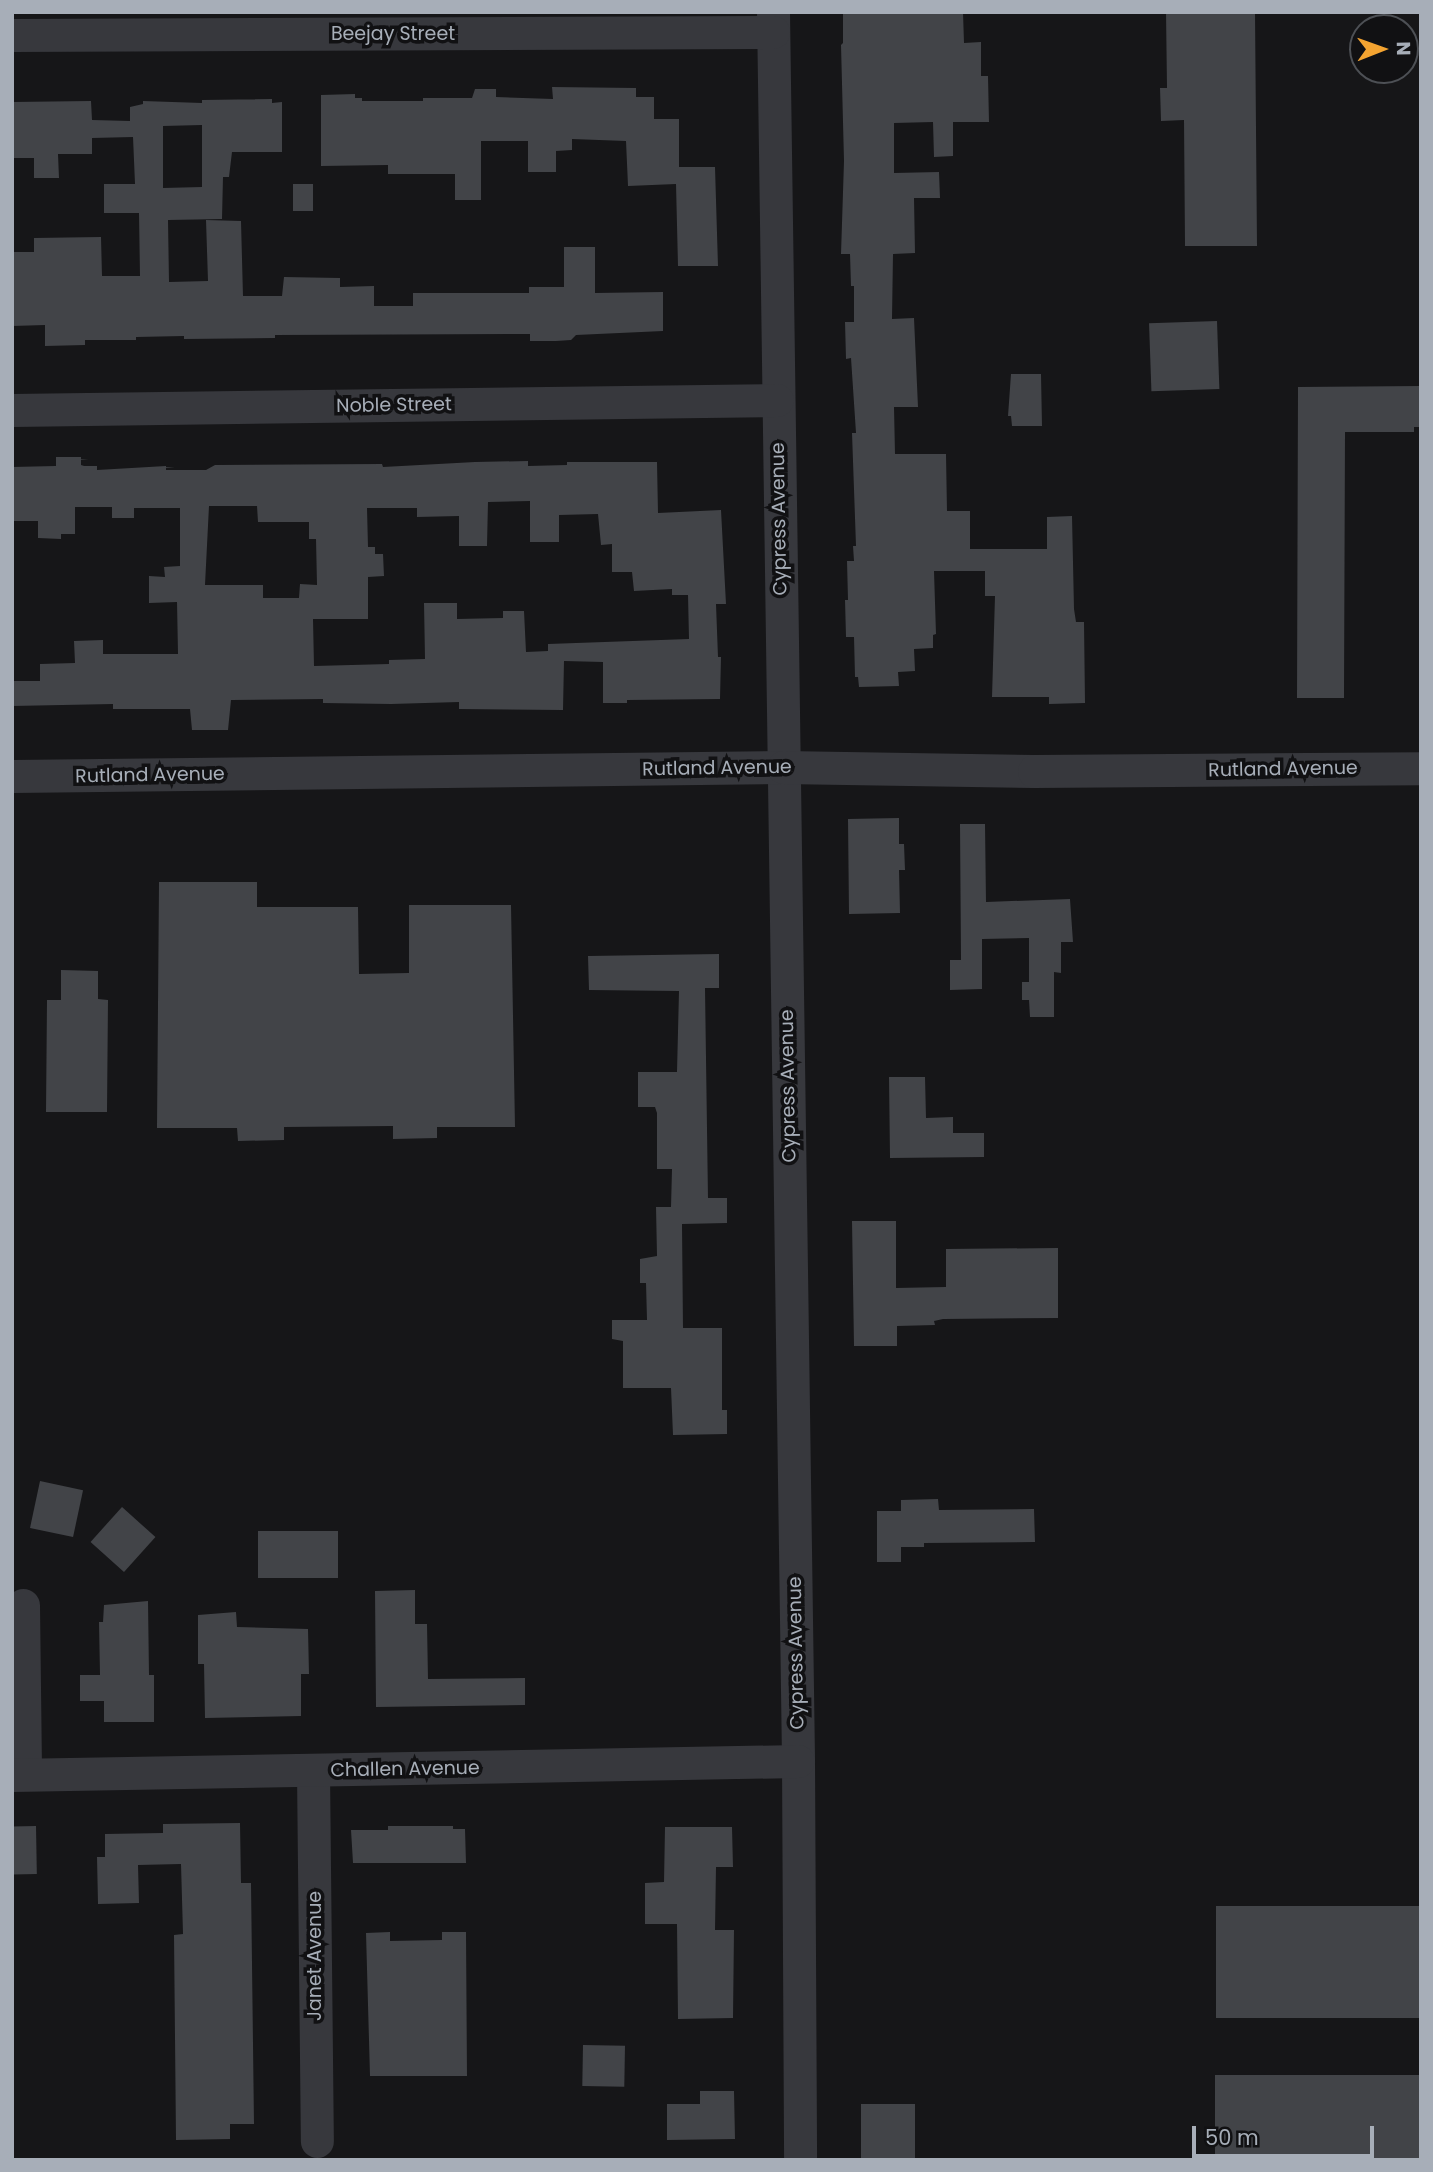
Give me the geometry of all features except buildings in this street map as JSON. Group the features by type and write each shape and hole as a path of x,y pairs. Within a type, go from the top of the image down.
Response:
{"street":[{"name":"Beejay Street","path":"12,35 773,22"},
{"name":"Cypress Avenue","path":"773,22 798,1761 800,2160"},
{"name":"Noble Street","path":"12,411 777,400"},
{"name":"Rutland Avenue","path":"12,776 783,767 1034,772 1421,768"},
{"path":"19,1774 23,1605"},
{"name":"Challen Avenue","path":"19,1774 798,1761"},
{"name":"Janet Avenue","path":"313,1771 317,2141"}]}
